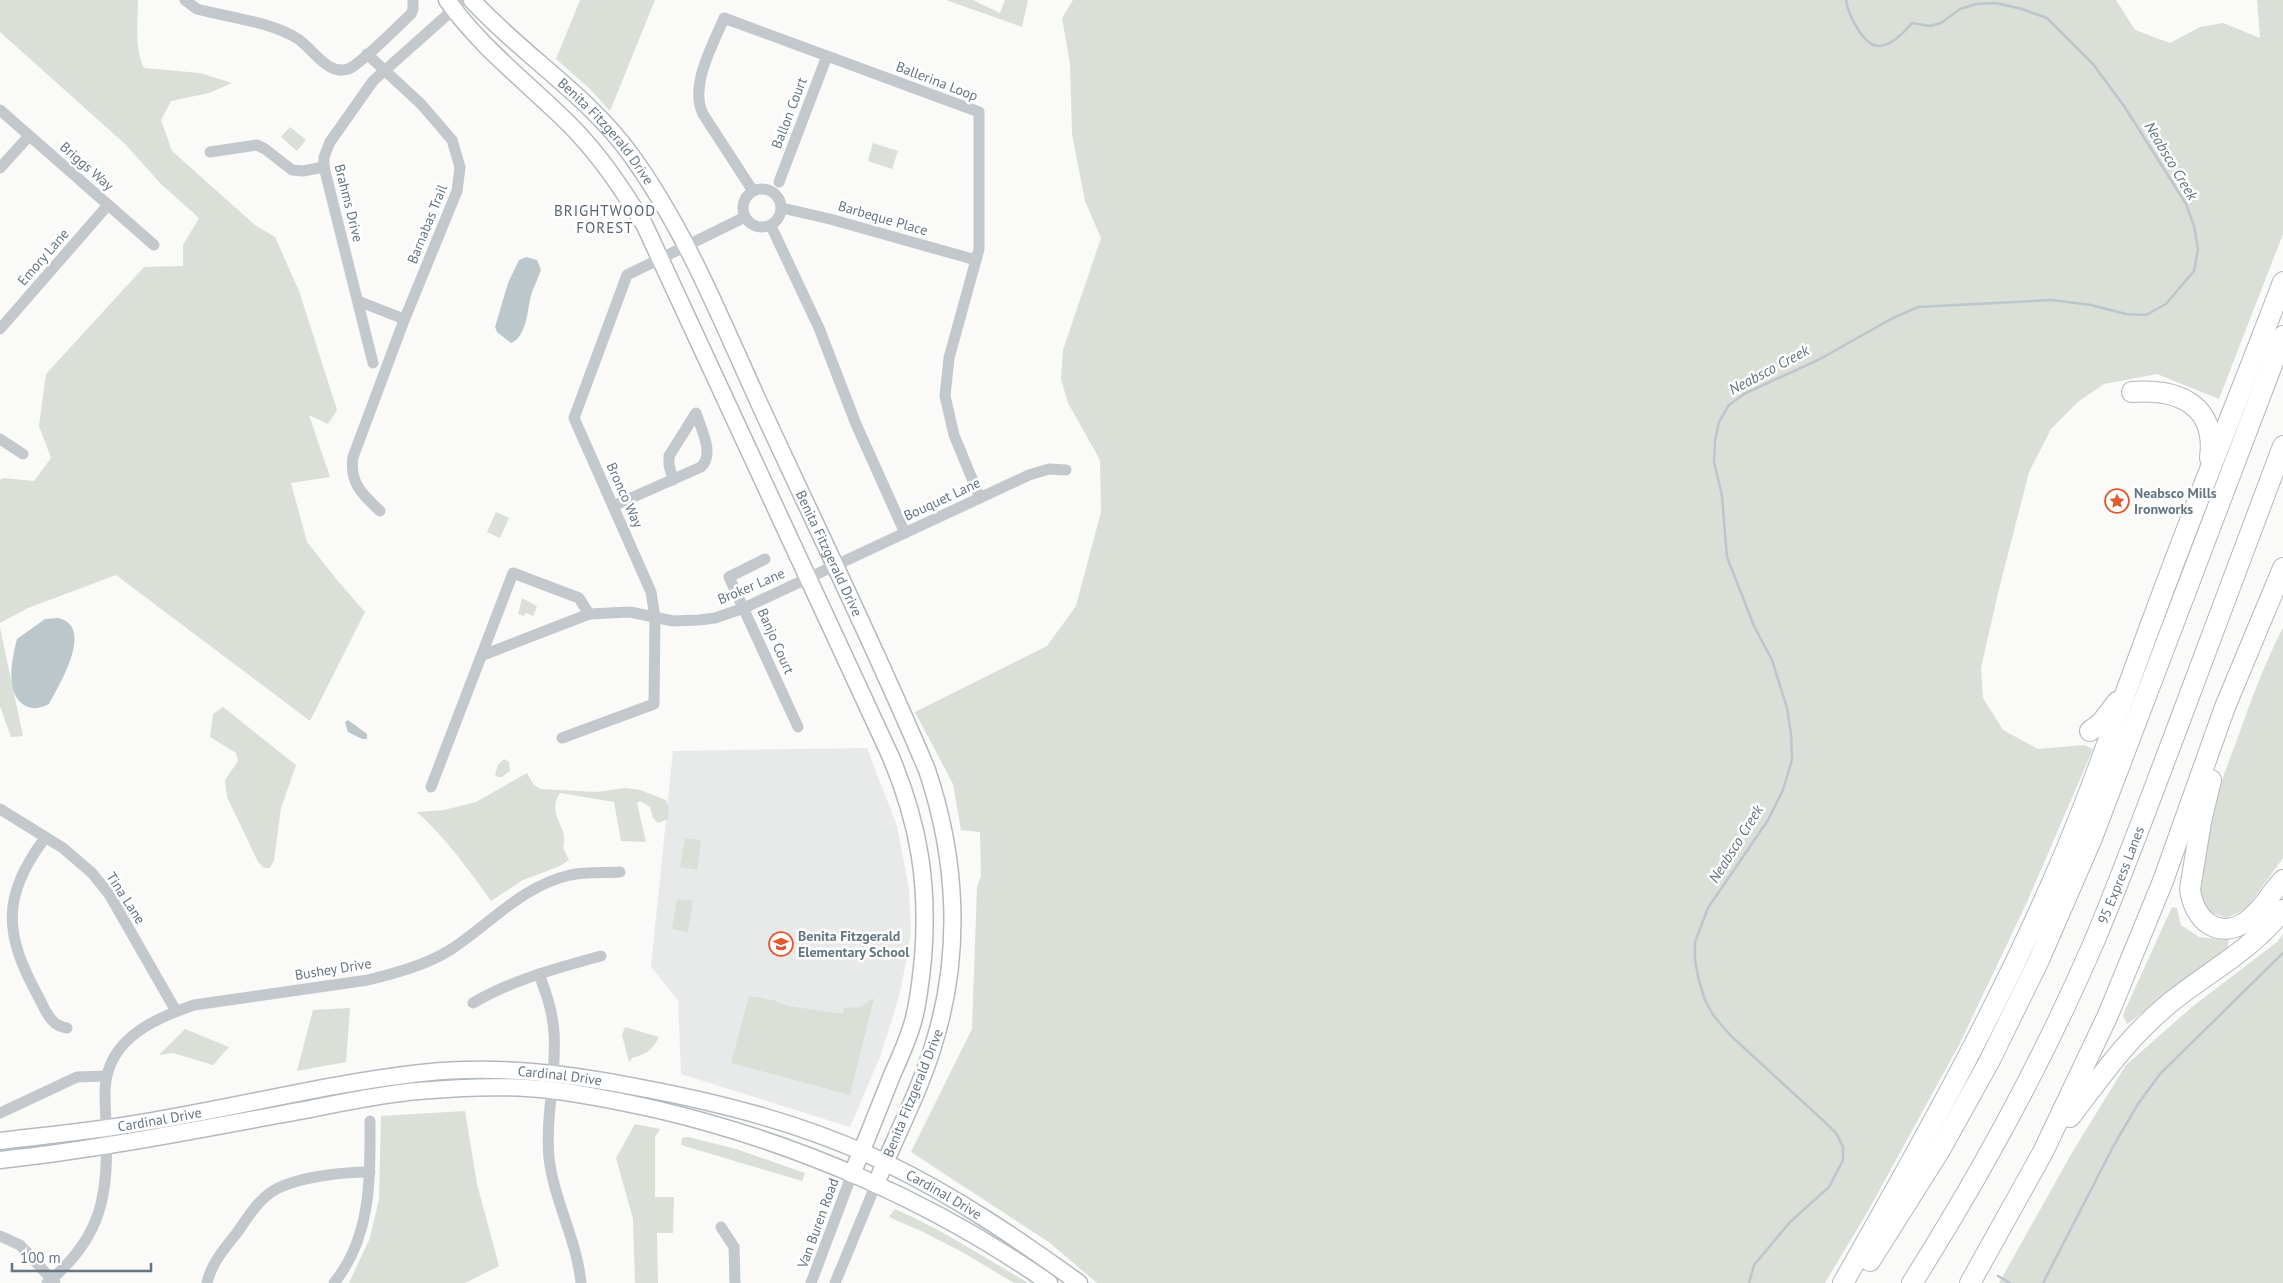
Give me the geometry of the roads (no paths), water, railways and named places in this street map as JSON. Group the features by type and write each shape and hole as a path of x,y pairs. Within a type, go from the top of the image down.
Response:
{"highway":[{"path":"1843,1283 1923,1143 1992,1012 2075,829 2207,475 2227,429 2283,282"},
{"path":"1855,1283 1940,1150 1989,1062 2040,960 2092,838 2283,336"},
{"path":"2132,392 2156,391 2176,396 2194,406 2202,414 2209,428 2212,444 2207,475"},
{"name":"95 Express Lanes","path":"1912,1283 1951,1222 1999,1136 2044,1049 2094,943 2139,829 2283,446"},
{"path":"1970,1283 2043,1152 2129,964 2163,881 2213,742 2283,568"},
{"path":"2090,731 2101,723 2114,707 2140,655"},
{"path":"2213,742 2213,774 2201,822 2191,884 2191,898 2195,909 2199,916 2212,926 2229,928 2238,926 2253,916 2283,880"},
{"path":"2043,1152 2106,1067 2138,1030 2170,1002 2229,962 2251,944 2283,910"}],"main road":[{"name":"Benita Fitzgerald Drive","path":"472,0 511,40 596,114 614,134 663,202 686,246 927,770 942,819 951,876 951,959 940,1023 926,1066 876,1184"},
{"name":"Benita Fitzgerald Drive","path":"455,3 506,66 588,143 623,190 661,258 900,778 917,831 924,881 924,945 919,994 914,1019 852,1174"},
{"name":"Cardinal Drive","path":"0,1141 106,1129 422,1073 498,1069 553,1073 597,1079 715,1103 785,1123 861,1152 885,1162 972,1210 1015,1237 1080,1283"},
{"name":"Cardinal Drive","path":"0,1160 107,1146 416,1091 494,1087 552,1090 635,1105 765,1140 876,1184 958,1226 1049,1283"}],"street":[{"path":"185,0 196,10 284,32 298,39 334,69 348,69 367,54 411,14 414,9 413,0"},
{"name":"Brahms Drive","path":"372,363 323,159 330,142 365,90 384,69 455,3"},
{"name":"Ballerina Loop","path":"753,191 703,114 699,104 700,78 724,18 979,112 979,242 976,260 949,358 945,396 954,435 980,498"},
{"name":"Barnabas Trail","path":"367,54 421,104 452,140 460,167 457,191 404,319 374,399 352,467 353,477 360,492 380,511"},
{"name":"Ballon Court","path":"779,182 827,56"},
{"name":"Briggs Way","path":"0,110 154,245"},
{"path":"0,168 29,136"},
{"path":"210,152 257,146 265,149 292,170 303,171 324,167"},
{"path":"764,189 778,197 782,208 779,218 771,226 759,228 748,222 743,212 744,202 753,191 764,189"},
{"name":"Emory Lane","path":"0,329 108,205"},
{"name":"Barbeque Place","path":"782,208 830,219 976,260"},
{"path":"686,246 745,217"},
{"path":"771,226 819,328 856,424 905,533"},
{"name":"Bronco Way","path":"562,738 654,704 656,617 648,582 574,418 626,274 686,246"},
{"path":"358,301 404,319"},
{"path":"613,506 673,480 701,467 707,459 707,450 696,413 669,456 668,465 673,480"},
{"path":"0,440 23,454"},
{"name":"Bouquet Lane","path":"834,567 1041,471 1066,470"},
{"name":"Banjo Court","path":"765,559 729,577 798,727"},
{"name":"Broker Lane","path":"483,655 589,614 630,612 673,621 716,618 744,608 834,567"},
{"path":"431,787 513,573 579,598 589,614"},
{"name":"Tina Lane","path":"0,809 78,860 105,888 176,1011"},
{"path":"45,838 28,861 18,885 13,906 12,929 23,968 50,1019 60,1027 67,1028"},
{"name":"Bushey Drive","path":"51,1282 77,1254 95,1222 106,1187 106,1076 115,1056 127,1042 152,1022 176,1011 213,1000 368,980 393,974 417,966 450,950 517,899 532,890 572,875 620,872"},
{"path":"473,1003 494,992 539,974 601,956"},
{"path":"539,974 551,1013 554,1032 548,1138 550,1159 558,1199 576,1250 582,1283"},
{"path":"0,1113 73,1078 90,1075 106,1076"},
{"path":"334,1283 348,1263 361,1233 368,1200 370,1121"},
{"path":"207,1283 220,1255 260,1201 269,1194 287,1184 344,1172 370,1172"},
{"name":"Van Buren Road","path":"811,1283 852,1174"},
{"path":"835,1283 876,1184"},
{"path":"721,1227 734,1248 735,1283"},
{"path":"0,1236 20,1246 51,1282"}],"waterway":[{"name":"Neabsco Creek","path":"1749,1283 1754,1265 1790,1222 1829,1187 1843,1160 1843,1147 1836,1133 1731,1036 1713,1015 1705,1000 1695,960 1695,942 1708,908 1768,820 1783,790 1792,760 1787,708 1772,660 1754,626 1727,557 1722,496 1714,462 1715,440 1719,422 1729,405 1744,394 1820,359 1891,319 1918,307 2051,300 2091,305 2126,314 2146,315 2166,304 2194,271 2198,249 2194,226 2186,204 2124,106 2093,64 2047,18 2022,9 1996,3 1976,4 1960,9 1941,23 1930,26 1912,23 1889,44 1879,46 1873,45 1862,35 1853,21 1846,0"},
{"path":"2043,1283 2114,1145 2138,1104 2160,1074 2283,953"},
{"path":"1998,1276 2010,1283"}],"place":[{"name":"Neabsco Mills Ironworks","path":"2117,501"},
{"name":"Benita Fitzgerald Elementary School","path":"781,944"}],"district":[{"name":"BRIGHTWOOD FOREST","path":"605,220"}]}
